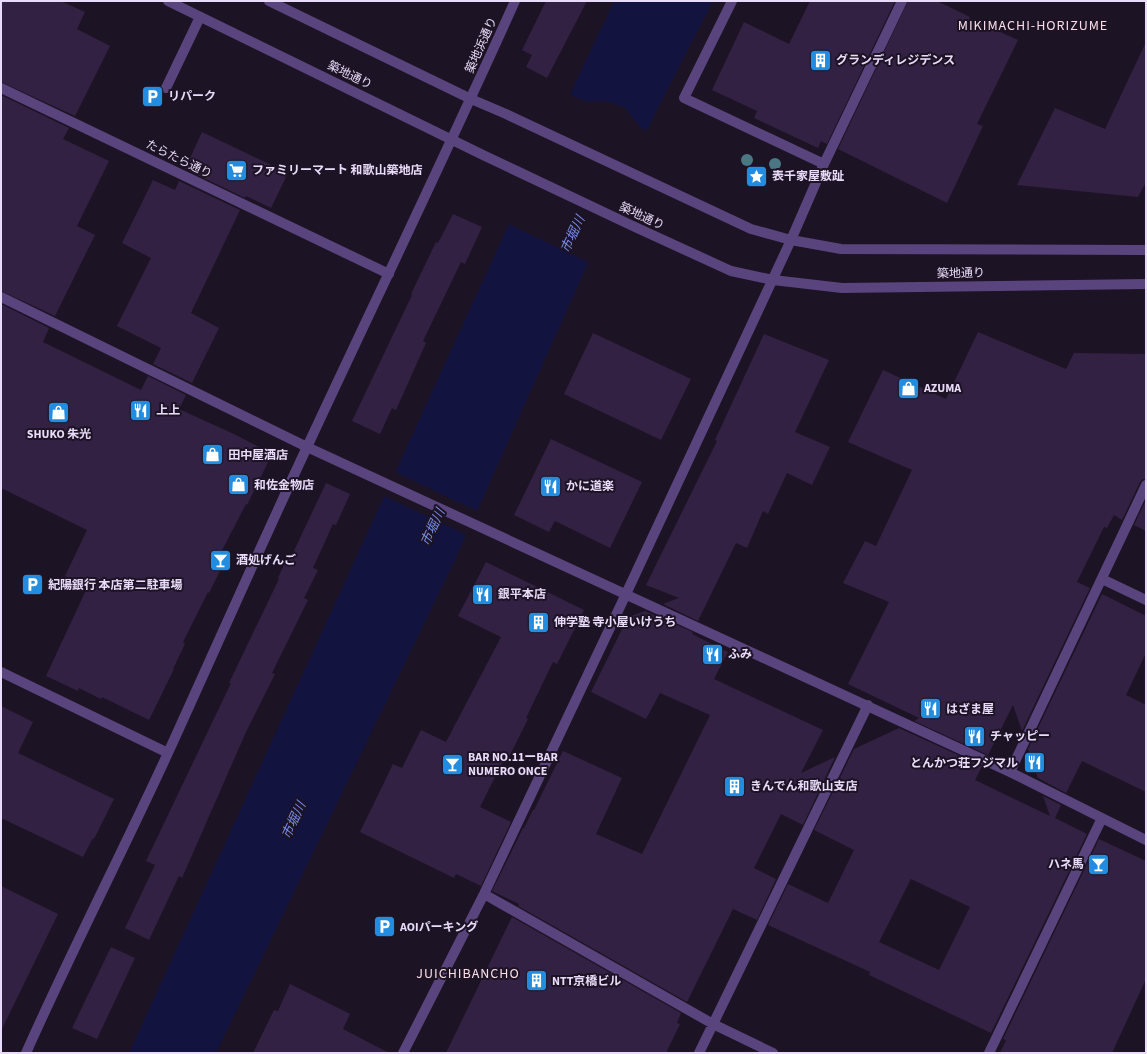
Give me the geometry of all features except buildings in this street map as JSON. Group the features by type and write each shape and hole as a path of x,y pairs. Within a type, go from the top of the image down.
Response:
{"street":[{"name":"築地通り","path":"168,1 485,156 731,271 773,280 842,288 1146,284"},
{"name":"築地通り","path":"269,1 471,99 751,229 791,240 841,249 1146,250"},
{"name":"築地浜通り","path":"26,1053 168,753 307,447 471,99 515,1"},
{"path":"732,1 684,98 824,164"},
{"path":"403,1053 484,894 773,280 824,164 902,1"},
{"path":"166,88 200,17"},
{"name":"たらたら通り","path":"1,88 389,274"},
{"path":"1,297 307,447 868,705 1010,772 1146,840"},
{"path":"1010,772 1146,485"},
{"path":"1102,579 1146,600"},
{"path":"1,672 168,753"},
{"path":"699,1053 868,705"},
{"path":"989,1053 1102,818"},
{"path":"484,894 713,1024 773,1053"}],"water":[{"name":"市堀川","path":"614,1 713,1 654,116 455,560 216,1053 129,1053 508,226"}],"pier":[{"path":"568,94 588,102 607,101 625,108 641,128 649,132 590,263 507,223"},
{"path":"393,471 479,512 469,536 382,495"}],"place":[{"name":"グランディレジデンス","path":"821,60"},
{"name":"リパーク","path":"152,96"},
{"name":"ファミリーマート 和歌山築地店","path":"237,170"},
{"name":"表千家屋敷趾","path":"757,176"},
{"name":"AZUMA","path":"909,388"},
{"name":"上上","path":"141,410"},
{"name":"SHUKO 朱光","path":"59,413"},
{"name":"田中屋酒店","path":"213,455"},
{"name":"和佐金物店","path":"239,485"},
{"name":"かに道楽","path":"550,486"},
{"name":"酒処げんご","path":"220,560"},
{"name":"紀陽銀行 本店第二駐車場","path":"33,585"},
{"name":"銀平本店","path":"483,594"},
{"name":"伸学塾 寺小屋いけうち","path":"539,622"},
{"name":"ふみ","path":"712,654"},
{"name":"はざま屋","path":"931,709"},
{"name":"チャッピー","path":"975,736"},
{"name":"とんかつ荘フジマル","path":"1034,763"},
{"name":"BAR NO.11ーBAR NUMERO ONCE","path":"452,764"},
{"name":"きんでん和歌山支店","path":"735,786"},
{"name":"ハネ馬","path":"1099,864"},
{"name":"AOIパーキング","path":"385,927"},
{"name":"NTT京橋ビル","path":"536,981"}],"district":[{"name":"MIKIMACHI-HORIZUME","path":"1033,25"},
{"name":"JUICHIBANCHO","path":"468,973"}]}
